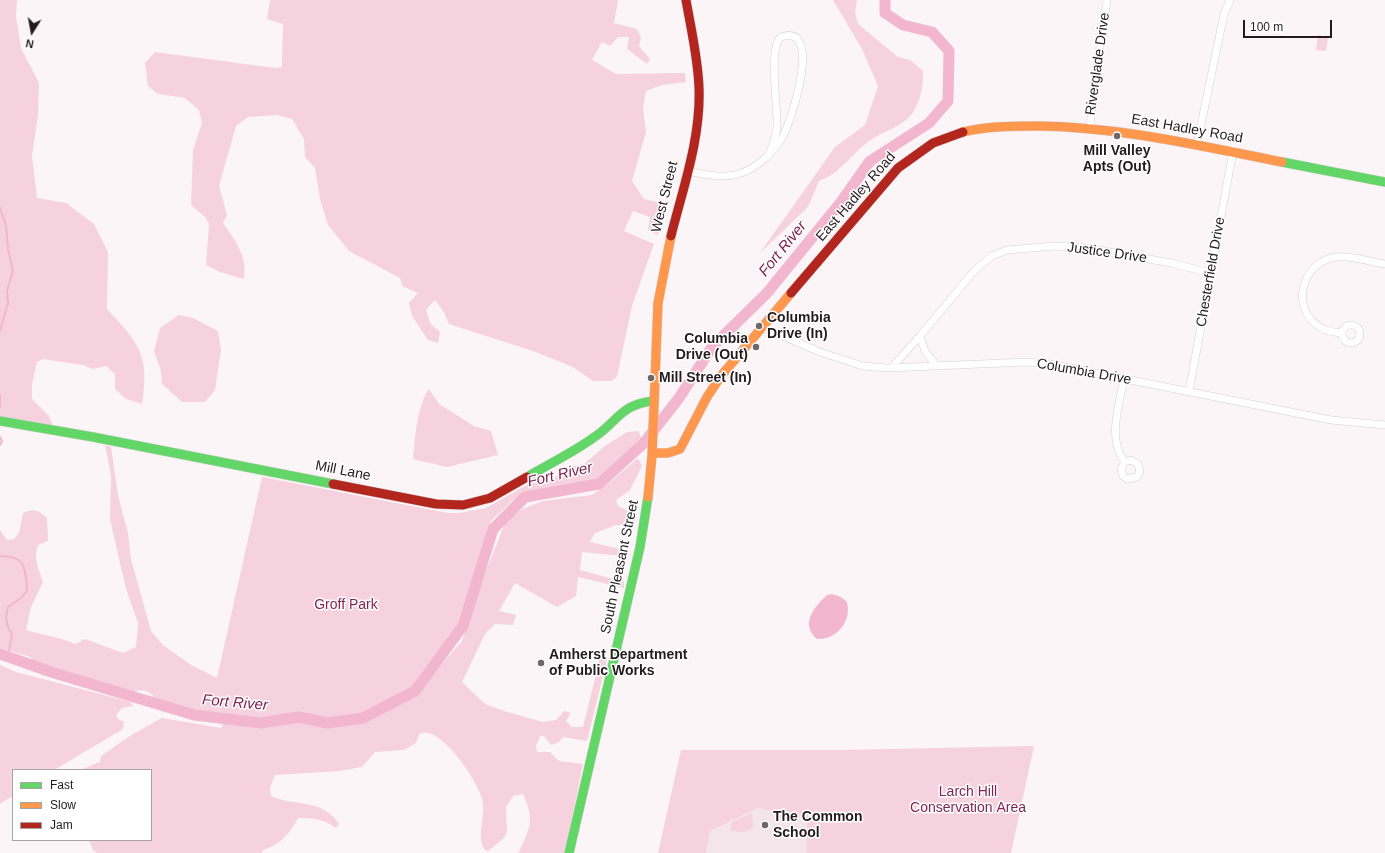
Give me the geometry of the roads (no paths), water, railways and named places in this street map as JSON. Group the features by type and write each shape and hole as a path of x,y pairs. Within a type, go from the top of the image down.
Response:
{"street":[{"name":"West Street","path":"654,401 657,321 662,275 687,171 696,127 699,95 696,60 686,0"},
{"name":"Riverglade Drive","path":"1090,127 1094,85 1107,0"},
{"path":"1197,144 1224,14 1230,0"},
{"path":"687,171 713,175 733,175 752,168 769,154 786,131 798,92 803,51 800,41 794,37 781,37 776,45 777,125 769,154"},
{"name":"East Hadley Road","path":"652,448 668,454 680,449 715,383 886,180 905,162 924,148 955,134 981,128 1033,126 1090,127 1136,133 1197,144 1385,182"},
{"name":"Chesterfield Drive","path":"1188,392 1233,151"},
{"name":"Justice Drive","path":"892,368 975,270 992,256 1007,250 1055,246 1086,248 1171,263 1210,273"},
{"path":"1342,333 1322,328 1307,314 1304,307 1302,293 1303,285 1309,273 1321,262 1338,257 1385,264"},
{"name":"Columbia Drive","path":"762,328 809,348 858,365 892,368 936,365 1039,363 1330,420 1385,425"},
{"path":"920,336 925,351 936,365"},
{"path":"1124,379 1116,428 1118,449 1125,462"},
{"name":"Mill Lane","path":"0,421 93,437 436,504 464,506 480,503 490,498 594,438 630,406 642,402 654,401"},
{"name":"South Pleasant Street","path":"569,853 642,538 649,493 654,401"}],"waterway":[{"name":"Fort River","path":"0,654 51,672 194,715 261,723 299,717 327,723 363,718 415,691 463,626 493,529 525,497 599,484 644,443 679,398 712,347 767,293 841,202 870,161 929,123 948,101 949,51 932,32 903,25 885,13 885,0"},
{"path":"0,208 6,225 8,249 13,271 7,291 8,303 0,331"},
{"path":"0,395 0,407"},
{"path":"0,437 2,441 0,445"},
{"path":"0,556 15,558 20,561 25,570 27,591 21,598 8,607 7,610 7,624 12,634 8,657"}],"place":[{"name":"Mill Valley Apts (Out)","path":"1117,136"},
{"name":"Columbia Drive (In)","path":"759,326"},
{"name":"Columbia Drive (Out)","path":"756,347"},
{"name":"Mill Street (In)","path":"651,378"},
{"name":"Amherst Department of Public Works","path":"541,663"},
{"name":"The Common School","path":"765,825"}],"park label":[{"name":"Groff Park","path":"346,605"},
{"name":"Larch Hill Conservation Area","path":"968,800"}]}
